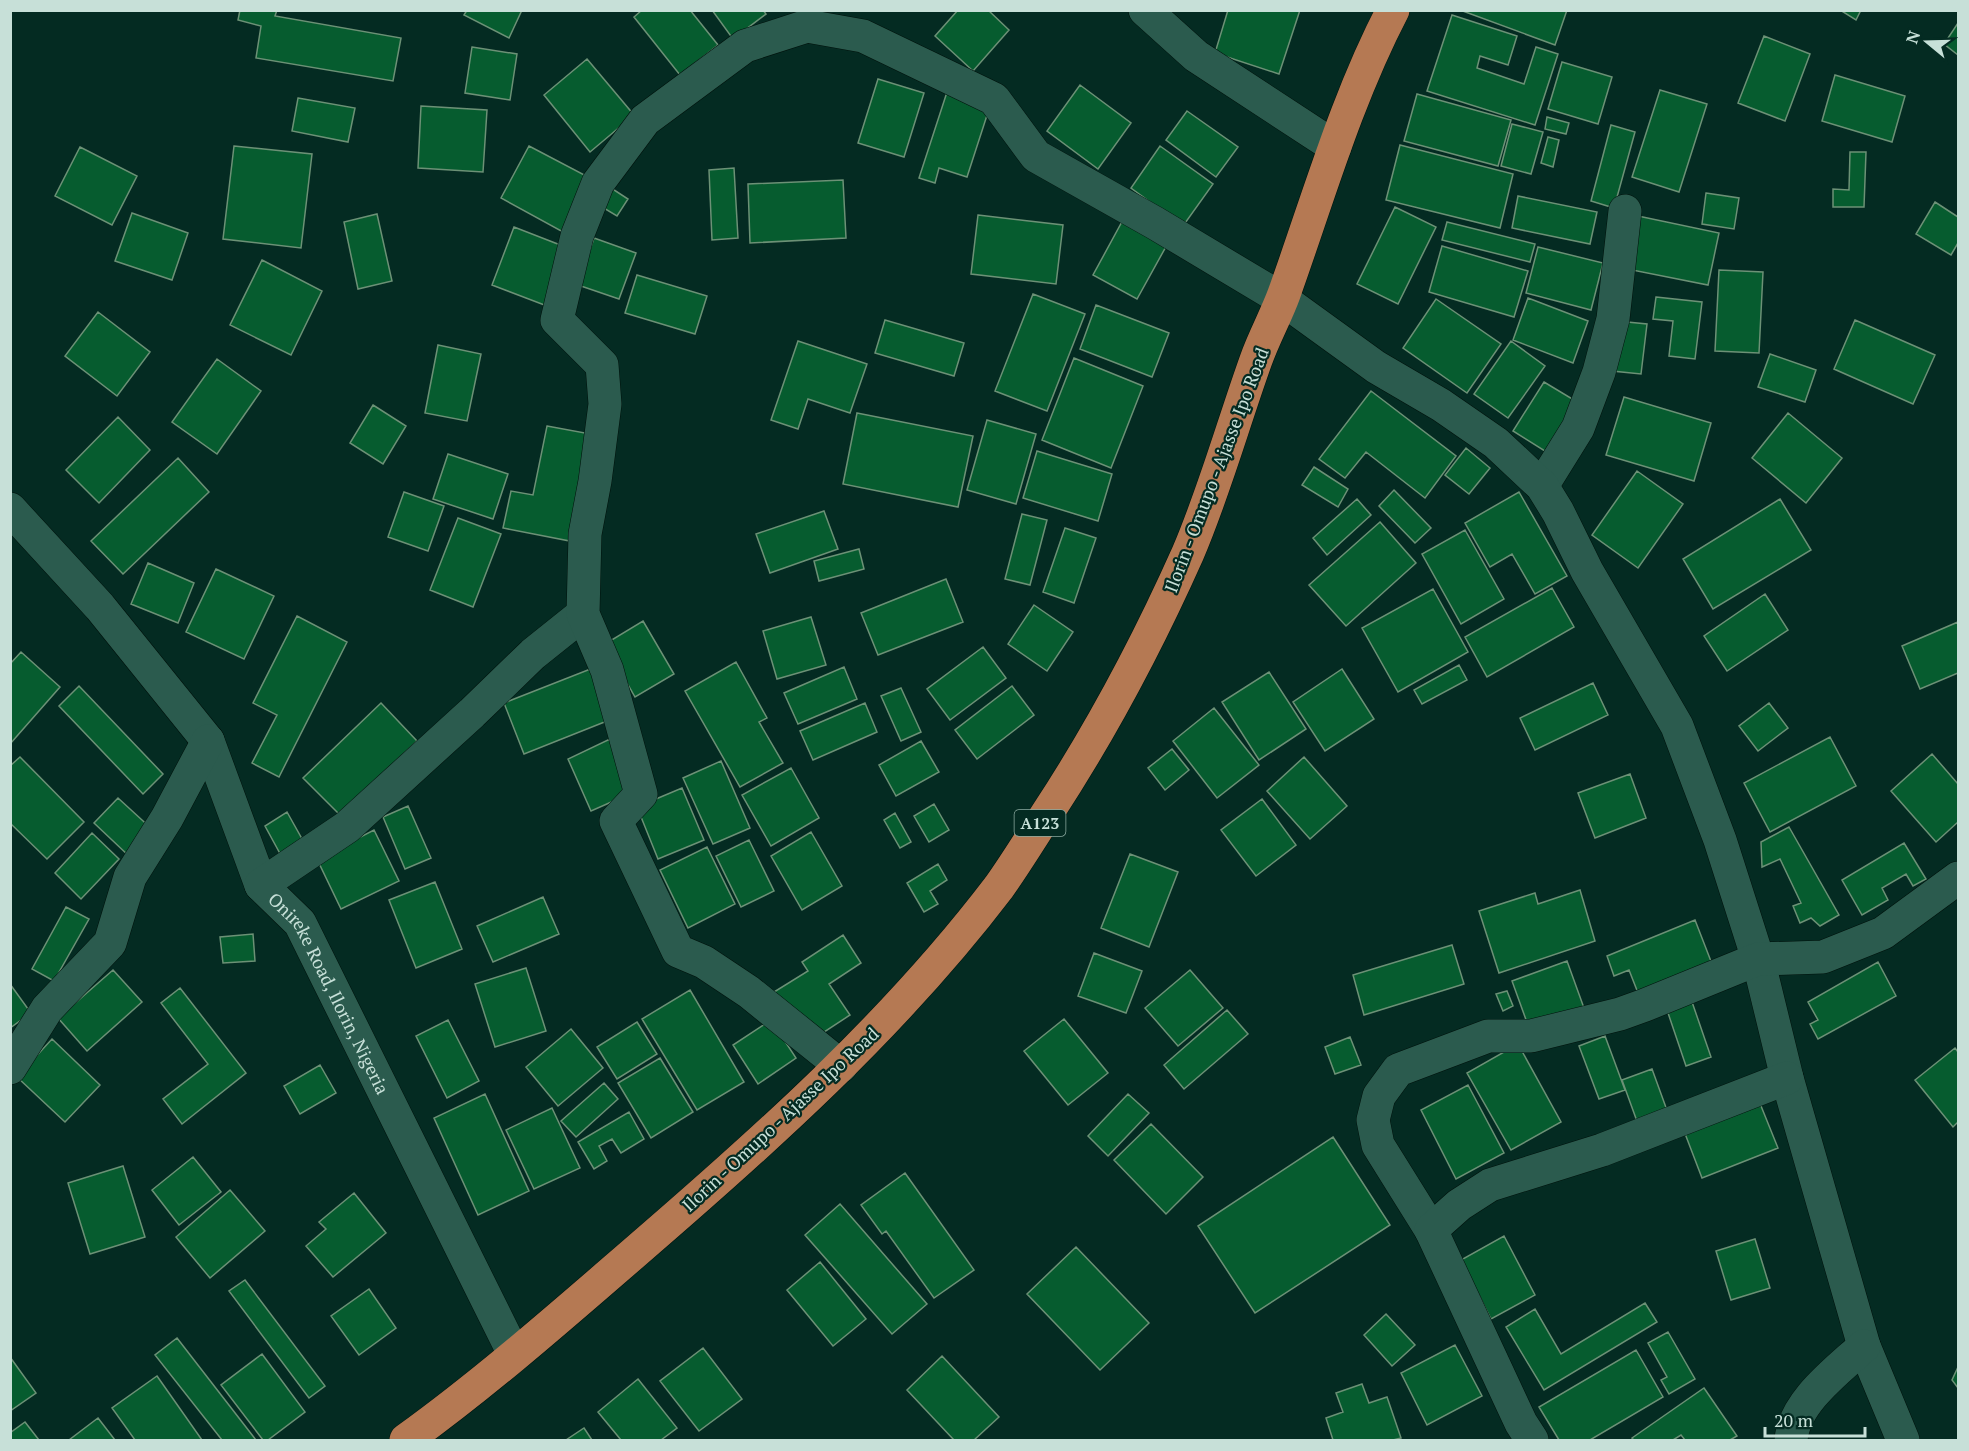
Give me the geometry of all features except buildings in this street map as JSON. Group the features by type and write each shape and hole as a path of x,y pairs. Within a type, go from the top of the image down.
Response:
{"highway":[{"name":"Ilorin - Omupo - Ajasse Ipo Road","path":"406,1440 443,1414 711,1187 841,1066 944,955 1001,884 1102,727 1148,640 1190,548 1224,458 1257,356 1282,300 1335,147 1377,42 1393,10"}],"street":[{"path":"1145,10 1196,56 1335,147"},
{"path":"841,1066 749,992 704,962 678,951 616,822 641,794 607,670 583,614 585,534 595,481 605,404 602,365 557,320 577,236 598,183 645,120 745,46 807,26 863,36 994,99 1036,156 1282,300 1376,367 1441,405 1496,443 1542,486 1558,512 1587,571 1677,726 1720,840 1758,959 1787,1078 1864,1346 1903,1440"},
{"path":"1542,486 1578,428 1599,372 1613,319 1625,211"},
{"name":"Onireke Road, Ilorin, Nigeria","path":"10,509 100,607 208,741 261,885 300,923 514,1354"},
{"path":"261,885 347,827 533,654 583,614"},
{"path":"10,1068 47,1009 110,943 130,877 166,818 208,741"},
{"path":"1532,1440 1521,1423 1431,1230 1378,1145 1372,1120 1379,1096 1398,1070 1488,1036 1531,1035 1620,1014 1758,959 1823,957 1883,933 1959,878"},
{"path":"1431,1230 1459,1205 1490,1185 1602,1150 1787,1078"},
{"path":"1791,1440 1792,1429 1806,1402 1864,1346"}]}
